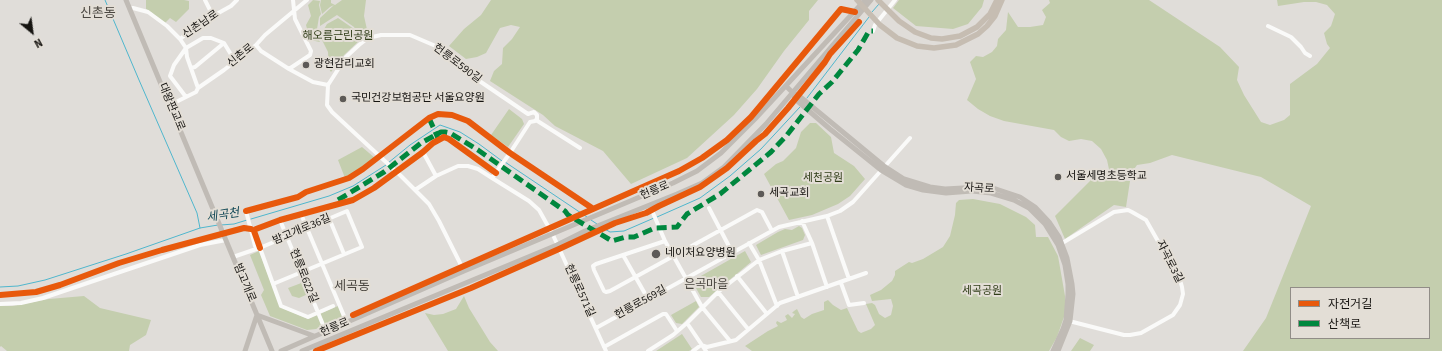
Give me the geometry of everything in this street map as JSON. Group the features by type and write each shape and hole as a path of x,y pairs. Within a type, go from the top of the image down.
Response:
{"highway":[{"path":"856,0 880,25 897,38 913,45 934,48 950,46 968,40 983,30 995,16 998,0"},
{"path":"878,0 903,24 915,32 931,38 948,38 966,34 977,27 990,14 998,0"}],"main road":[{"name":"대왕판교로","path":"126,0 216,215"},
{"name":"헌릉로","path":"281,351 464,271 673,183 697,171 721,153 736,139 865,0"},
{"name":"헌릉로","path":"302,351 313,348 557,245 586,231 690,189 713,175 724,167 761,130 794,93 871,0"},
{"name":"자곡로","path":"786,86 794,93 795,99 799,99 811,109 830,129 906,185 924,190 946,193 991,193 1014,200 1029,208 1045,224 1060,244 1065,265 1068,284 1068,321 1058,351"},
{"name":"밤고개로","path":"216,215 272,351"},
{"path":"245,351 257,315 314,336"},
{"name":"자곡로","path":"1053,351 1068,321"}],"street":[{"path":"205,0 213,16"},
{"name":"신촌남로","path":"186,97 170,76 174,65 186,48 180,39 213,16 231,6 237,0"},
{"path":"289,69 310,55 311,51 297,24 293,0"},
{"name":"신촌로","path":"170,104 196,92 198,88 256,45 265,35 307,0"},
{"path":"873,31 895,0"},
{"path":"130,9 133,8 148,12 167,26 180,39"},
{"path":"1268,26 1291,37 1305,53 1310,56"},
{"path":"171,37 175,33"},
{"name":"헌릉로590길","path":"415,190 332,112 327,105 328,85 346,57 368,38 381,35 410,35 438,47 478,80 528,114"},
{"path":"198,88 186,57 186,48 203,38 211,38 224,43 236,61"},
{"path":"191,68 195,67 224,43"},
{"path":"256,45 262,51 289,69 312,82 328,85"},
{"path":"530,122 527,119 528,114 532,112 535,113 537,117 536,120"},
{"path":"492,178 530,122 536,120"},
{"path":"536,120 580,148"},
{"name":"헌릉로569길","path":"596,328 778,227 827,216 840,211 853,202 910,138"},
{"path":"423,152 436,176"},
{"name":"헌릉로571길","path":"415,190 436,176 458,166 468,166 492,178 534,205 539,210 557,245 605,349 663,314 666,314 677,331"},
{"path":"415,190 429,204 464,271"},
{"path":"709,208 732,252"},
{"name":"밤고개로36길","path":"233,257 260,248 348,210 362,247 344,254"},
{"path":"627,215 641,214 651,210 702,307 730,341"},
{"path":"666,241 593,266 604,290 606,292 610,291 757,210 762,212 772,231"},
{"name":"자곡로3길","path":"1060,244 1114,212 1128,210 1146,220 1180,280 1183,294 1180,305 1173,315 1141,333 1124,335 1068,321"},
{"path":"246,211 255,246 260,248 281,306 308,317 333,306"},
{"path":"301,214 347,323"},
{"path":"827,216 849,279"},
{"path":"273,284 344,254 329,218"},
{"name":"헌릉로622길","path":"280,220 326,332"},
{"path":"802,221 812,243 827,287"},
{"path":"0,304 11,304 43,298 225,238"},
{"path":"749,243 758,260 777,306"},
{"path":"648,351 687,323 718,292 758,260 782,251 812,243"},
{"path":"782,251 798,297"},
{"path":"623,255 648,299"},
{"path":"705,349 707,347 736,340 780,303 841,283 866,273"},
{"path":"737,276 767,314"},
{"path":"841,283 849,305 864,303"},
{"path":"718,292 748,329"},
{"path":"687,323 705,349"},
{"path":"693,351 701,346 705,349"}],"green space":[{"path":"146,0 189,1 189,9 176,22 170,18 165,23 146,9"},
{"path":"313,0 320,1 319,5 321,14 319,17 316,35 320,42 310,40 306,25 311,16 308,5"},
{"path":"321,0 331,0 331,3 335,5 342,0 366,0 364,16 368,34 361,40 354,27 337,15 320,26 320,18 334,5 322,14 320,5"},
{"path":"491,0 818,0 809,11 809,20 784,51 757,89 734,115 687,158 631,184 603,151 555,126 543,115 490,81 494,71 502,64 503,48 512,39 520,27 511,25 500,28 486,53 477,57 466,59 449,46 464,29 481,15"},
{"path":"899,0 984,0 982,7 968,24 953,29 916,26 893,8"},
{"path":"1049,0 1149,0 1220,47 1239,67 1237,80 1244,95 1261,122 1270,125 1284,120 1290,115 1290,84 1317,64 1330,48 1327,44 1324,33 1331,26 1335,14 1327,5 1316,2 1304,2 1278,6 1277,0 1442,0 1442,351 1243,351 1266,318 1311,206 1261,177 1172,155 1150,163 1137,165 1130,175 1120,177 1110,174 1107,160 1101,149 1092,141 1081,139 1069,141 1061,137 1054,130 1004,121 990,116 978,109 967,100 976,79 970,62 976,56 983,57 992,52 997,46 998,39 1006,30 1008,12 1018,27 1030,27 1043,25 1046,17 1042,10 1050,3"},
{"name":"해오름근린공원","path":"338,18 354,29 359,41 344,55 331,72 329,69 328,52 320,36 327,24"},
{"path":"509,109 522,119 524,124 508,147 491,135"},
{"name":"세천공원","path":"810,123 816,123 831,137 834,153 854,166 865,179 850,196 838,204 812,215 789,220 764,174 776,164 783,161 796,148 801,132"},
{"path":"362,147 375,158 358,171 345,178 338,160"},
{"path":"1101,170 1111,180 1130,181 1126,207 1114,205 1065,239 1055,216"},
{"name":"세곡공원","path":"973,199 1000,204 1026,217 1035,225 1036,237 1048,237 1058,256 1065,296 1065,314 1057,337 1049,351 752,351 745,346 778,326 776,323 777,321 781,323 787,320 785,316 788,314 792,318 795,314 792,313 797,309 801,317 804,319 812,314 824,310 824,302 828,300 841,310 847,308 858,331 861,333 871,329 875,325 866,304 872,303 875,305 879,314 885,318 891,315 893,306 891,299 872,301 870,295 881,290 892,281 895,271 909,262 912,263 923,259 943,247 950,236 956,203 959,200"},
{"path":"799,226 802,228 805,235 803,240 761,255 756,245 778,232 785,229 792,230"},
{"path":"259,251 280,307 308,319 338,306 342,317 316,329 307,330 270,316 261,295 264,290 250,255"},
{"path":"745,251 751,262 709,297 701,297 692,281"},
{"path":"304,282 308,294 299,298 292,296 288,288"},
{"path":"84,296 100,308 151,320 146,335 130,345 129,351 7,351 1,346 0,347 0,306 12,306 49,299"},
{"path":"464,296 469,308 490,342 498,351 448,351 425,313 434,315 443,314 456,309"},
{"path":"696,301 699,307 682,324 676,323 671,315"},
{"path":"682,334 692,349 689,351 656,351"},
{"path":"1080,338 1094,345 1090,351 1071,351"}],"waterway":[{"path":"105,0 197,213 200,228"},
{"name":"세곡천","path":"872,12 879,4"},
{"name":"세곡천","path":"807,98 869,17"},
{"name":"세곡천","path":"657,217 700,198 730,176 761,149 800,107"},
{"name":"세곡천","path":"388,163 410,145 440,125 460,132 502,161"},
{"name":"세곡천","path":"505,162 587,217"},
{"name":"세곡천","path":"251,219 329,196 353,186 386,165"},
{"name":"세곡천","path":"601,227 610,232 624,231 654,218"},
{"name":"세곡천","path":"221,225 234,224 247,220"},
{"name":"세곡천","path":"591,220 597,224"},
{"name":"세곡천","path":"0,287 18,286 45,280 200,228 218,225"}],"marked path":[{"path":"338,200 384,172 421,143 441,132 445,132 450,133 478,150 565,211 568,215 612,241 626,237 634,237 655,228 677,227 687,214 720,194 771,152 858,50 869,31 873,31"},
{"path":"429,118 438,138"}],"cycle path":[{"path":"353,315 679,171 702,158 727,140 751,117 841,9 855,12"},
{"path":"316,351 471,288 615,223 646,213 700,187 727,168 765,134 788,108 830,54 859,22"},
{"path":"246,211 298,197 306,192 349,178 429,118 438,114 452,115 468,121 510,153 592,208"},
{"path":"260,248 254,231 256,229 280,220 353,200 374,188 433,143 444,137 449,139 496,173"},
{"path":"0,295 36,292 60,285 119,263 162,250 244,228 251,229"}],"place":[{"name":"광현감리교회","path":"306,65"},
{"name":"국민건강보험공단 서울요양원","path":"343,99"},
{"name":"서울세명초등학교","path":"1058,177"},
{"name":"세곡교회","path":"761,194"},
{"name":"네이처요양병원","path":"656,254"}],"district":[{"name":"신촌동","path":"98,14"},
{"name":"은곡마을","path":"706,285"},
{"name":"세곡동","path":"352,287"}]}
